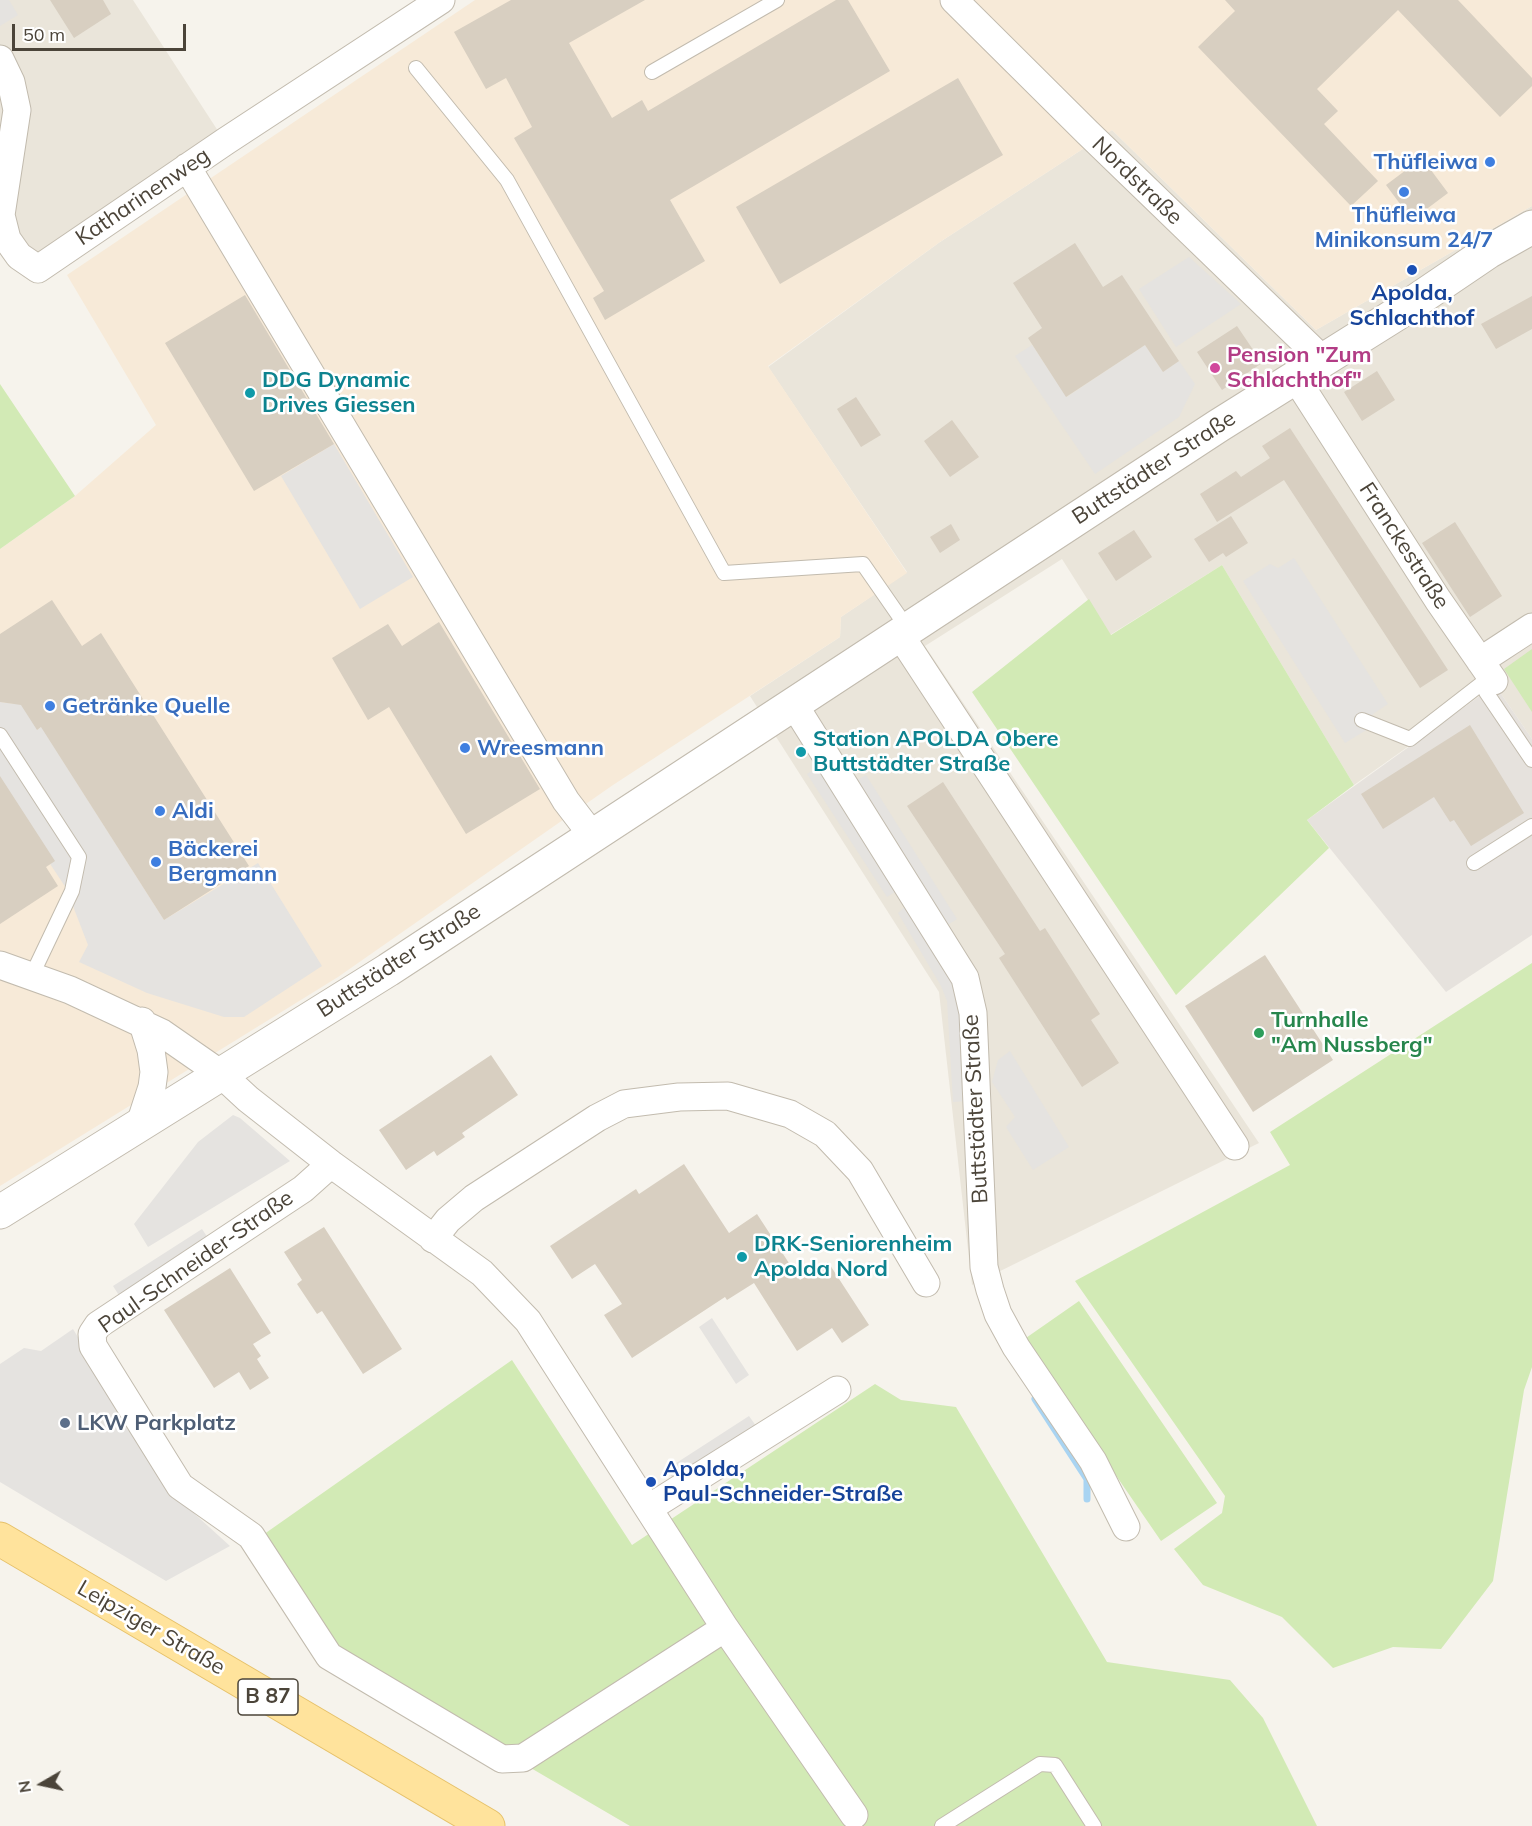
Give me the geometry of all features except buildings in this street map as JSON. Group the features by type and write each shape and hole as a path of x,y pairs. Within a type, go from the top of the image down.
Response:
{"main road":[{"name":"Leipziger Straße","path":"0,1539 488,1826"}],"street":[{"name":"Katharinenweg","path":"0,59 11,81 17,110 1,214 7,239 19,256 38,269 187,167 441,0"},
{"name":"Nordstraße","path":"954,0 1323,360"},
{"path":"187,167 566,801 592,835"},
{"name":"Buttstädter Straße","path":"0,1212 388,970 793,703 1488,252 1532,227"},
{"name":"Franckestraße","path":"1295,377 1488,673"},
{"path":"1488,673 1532,627"},
{"path":"904,632 1234,1146"},
{"name":"Buttstädter Straße","path":"793,703 964,978 973,1013 984,1268 990,1290 1016,1347 1093,1461 1126,1527"},
{"path":"0,965 32,975 142,1021 221,1074 248,1099 331,1164 482,1273 528,1321 725,1628 859,1820"},
{"path":"140,1124 152,1087 154,1072 151,1050 142,1021"},
{"path":"433,1239 448,1220 474,1198 597,1118 624,1104 728,1096 790,1114 825,1134 860,1171 927,1283"},
{"name":"Paul-Schneider-Straße","path":"331,1164 303,1189 98,1325 92,1334 93,1346 180,1486 251,1536 329,1656 502,1759 523,1758 725,1628"},
{"path":"649,1508 837,1389"}],"lane":[{"path":"652,72 777,0"},
{"path":"416,68 507,180 724,573 863,564 904,632"},
{"path":"1362,720 1410,739 1488,673"},
{"path":"1488,673 1486,692 1532,760"},
{"path":"0,735 79,857 72,891 32,975"},
{"path":"1474,863 1532,826"},
{"path":"942,1826 1040,1764 1055,1766 1094,1826"}],"shaded area":[{"path":"0,0 133,0 220,134 19,272 0,241"},
{"path":"0,0 9,0 18,15 0,26"},
{"path":"475,0 1532,0 1532,206 1316,330 1112,130 940,242 768,366 907,573 841,617 840,637 613,785 338,977 0,1186 0,549 75,496 156,425 67,275"},
{"path":"1112,130 1316,330 1532,206 1532,739 1495,685 1354,785 1222,565 1110,635 1062,559 925,646 1259,1143 972,1285 939,992 750,696 840,637 841,617 907,572 768,367 940,242"},
{"path":"1189,257 1241,304 1176,347 1139,289"},
{"path":"1032,345 1067,397 1145,345 1163,372 1179,361 1195,384 1179,417 1095,474 1015,356"},
{"path":"334,444 413,577 360,609 281,476"},
{"path":"1294,558 1388,704 1373,714 1368,729 1345,743 1243,581 1270,564 1278,568"},
{"path":"1495,685 1532,739 1532,935 1446,992 1307,820"},
{"path":"32,694 37,730 49,722 58,753 164,920 258,863 322,966 244,1017 224,1017 147,993 79,962 88,945 66,888 0,788 0,702 15,704"},
{"path":"818,767 898,890 887,897 807,774"},
{"path":"866,775 957,919 946,926 854,782"},
{"path":"907,905 954,981 959,996 968,1101 953,1102 947,1001 941,986 898,913"},
{"path":"1010,1051 1069,1147 1033,1170 1006,1127 1015,1117 992,1082 998,1060"},
{"path":"233,1115 240,1118 290,1161 148,1247 134,1224 198,1142"},
{"path":"202,1229 210,1241 122,1300 113,1286"},
{"path":"712,1318 749,1375 736,1384 699,1327"},
{"name":"LKW Parkplatz","path":"73,1329 176,1497 230,1546 166,1581 0,1482 0,1364 24,1348 41,1351"},
{"path":"749,1416 759,1430 676,1484 667,1469"}],"green space":[{"path":"0,384 75,496 0,549"},
{"path":"1222,565 1354,785 1307,820 1329,848 1176,995 972,692 1089,599 1111,635"},
{"path":"1532,649 1532,712 1504,669"},
{"path":"1532,963 1532,1367 1524,1390 1493,1581 1441,1649 1393,1647 1333,1668 1282,1617 1203,1585 1174,1549 1222,1513 1225,1496 1075,1281 1290,1165 1270,1132"},
{"path":"1079,1301 1217,1503 1161,1541 1023,1340"},
{"path":"512,1360 632,1545 875,1384 901,1400 956,1407 1107,1662 1230,1680 1263,1718 1317,1826 630,1826 341,1657 260,1537"}],"waterway":[{"path":"1035,1399 1087,1479 1087,1499"}],"place":[{"name":"Thüfleiwa","path":"1490,162"},
{"name":"Thüfleiwa Minikonsum 24/7","path":"1404,192"},
{"name":"Apolda, Schlachthof","path":"1412,270"},
{"name":"Pension \"Zum Schlachthof\"","path":"1215,368"},
{"name":"DDG Dynamic Drives Giessen","path":"250,393"},
{"name":"Getränke Quelle","path":"50,706"},
{"name":"Wreesmann","path":"465,748"},
{"name":"Station APOLDA Obere Buttstädter Straße","path":"801,752"},
{"name":"Aldi","path":"160,811"},
{"name":"Bäckerei Bergmann","path":"156,862"},
{"name":"Turnhalle \"Am Nussberg\"","path":"1259,1033"},
{"name":"DRK-Seniorenheim Apolda Nord","path":"742,1257"},
{"name":"LKW Parkplatz","path":"65,1423"},
{"name":"Apolda, Paul-Schneider-Straße","path":"651,1482"}]}
